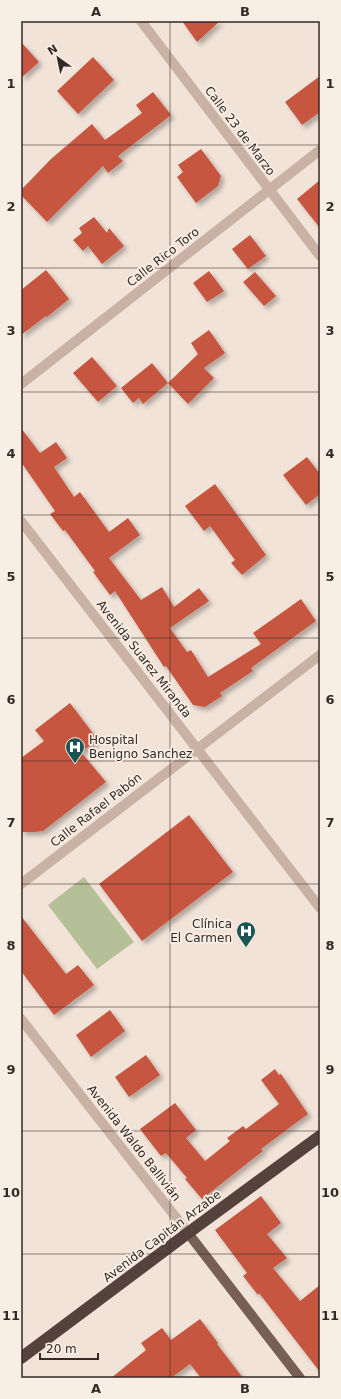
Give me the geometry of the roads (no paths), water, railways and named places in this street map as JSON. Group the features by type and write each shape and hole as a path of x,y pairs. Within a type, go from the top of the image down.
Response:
{"highway":[{"name":"Avenida Capitán Arzabe","path":"21,1358 320,1136"}],"main road":[{"name":"Avenida Waldo Ballivián","path":"188,1233 300,1378"}],"street":[{"name":"Calle 23 de Marzo","path":"141,21 320,256"},
{"name":"Calle Rico Toro","path":"21,384 320,150"},
{"name":"Avenida Suarez Miranda","path":"21,521 198,748 320,908"},
{"name":"Calle Rafael Pabón","path":"21,884 320,655"},
{"name":"Avenida Waldo Ballivián","path":"21,1019 188,1233"}],"place":[{"name":"Hospital Benigno Sanchez","path":"75,764"},
{"name":"Clínica El Carmen","path":"246,948"}]}
